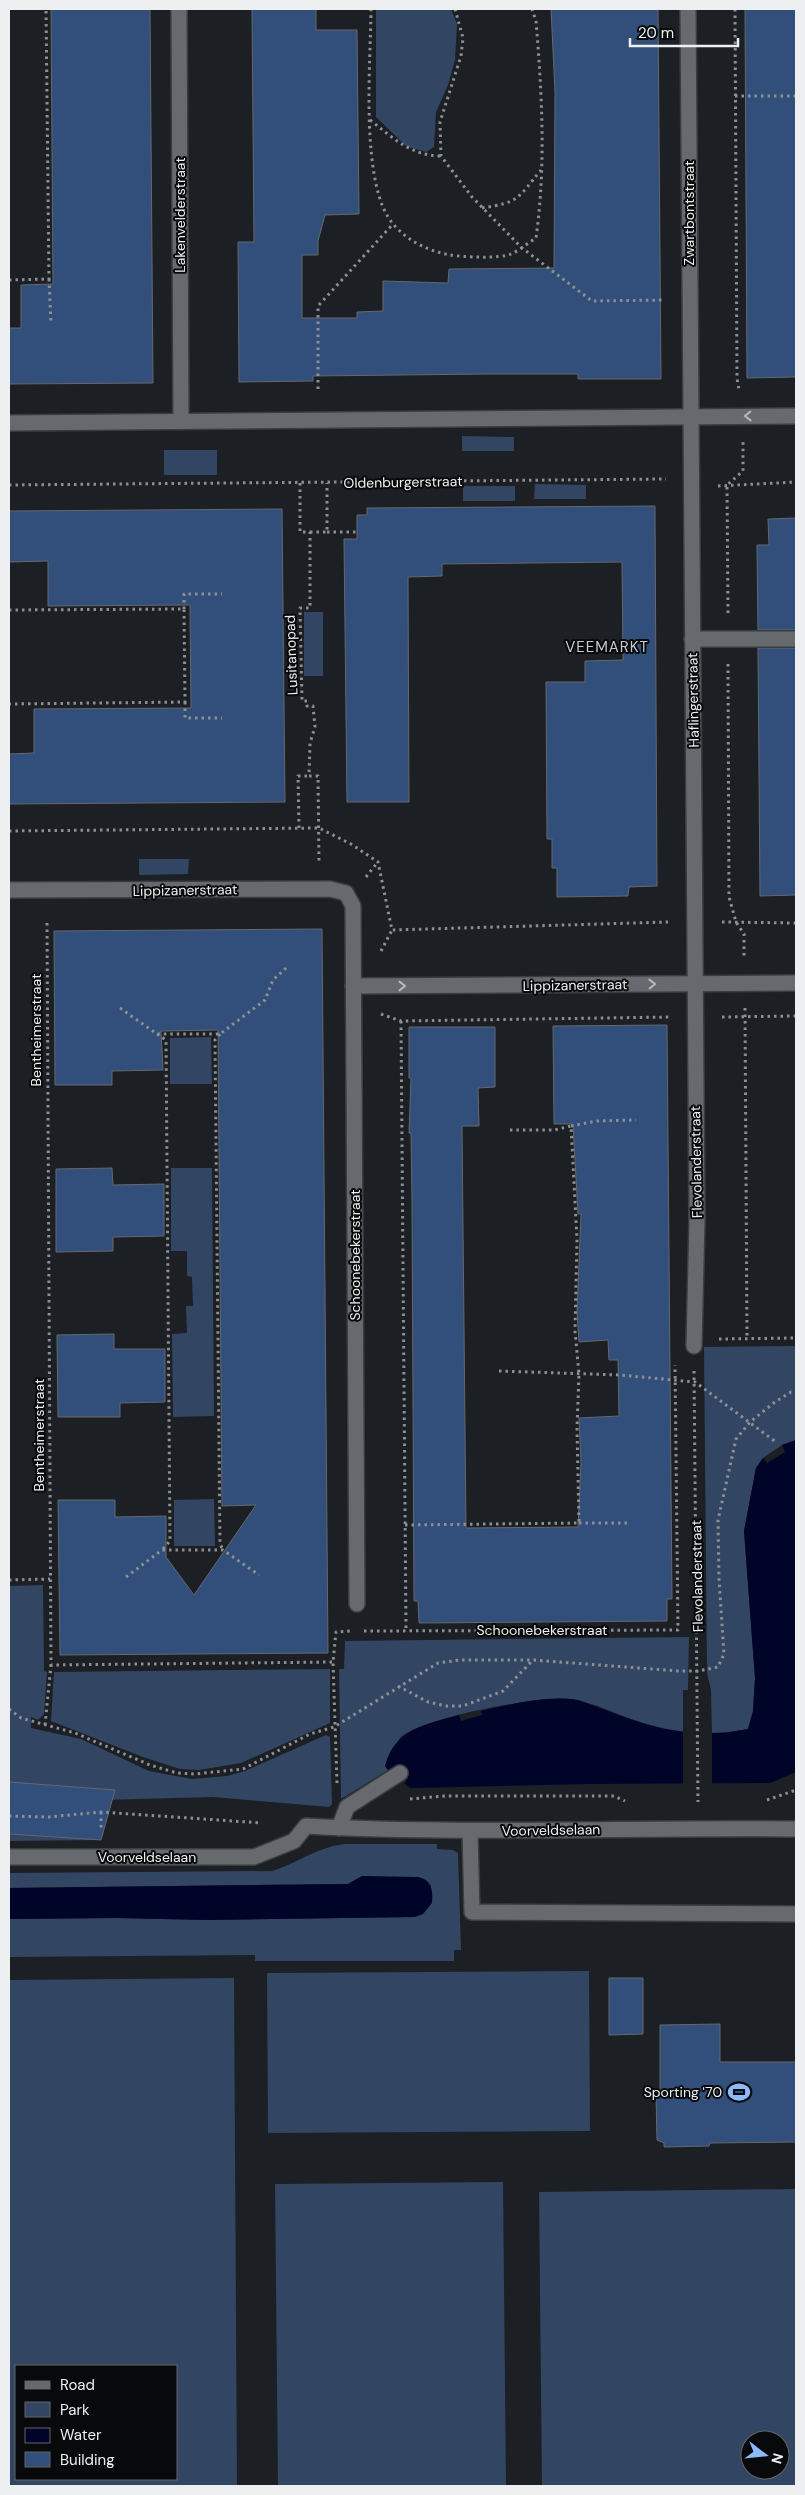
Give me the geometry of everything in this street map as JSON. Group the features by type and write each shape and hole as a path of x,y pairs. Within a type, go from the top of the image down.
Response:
{"street":[{"name":"Lakenvelderstraat","path":"179,9 181,421"},
{"name":"Zwartbontstraat","path":"688,9 691,417"},
{"path":"9,423 796,416"},
{"name":"Haflingerstraat","path":"691,417 695,983"},
{"path":"692,638 796,639"},
{"name":"Lippizanerstraat","path":"9,890 319,888 346,892 354,906"},
{"name":"Schoonebekerstraat","path":"354,906 357,1604"},
{"name":"Flevolanderstraat","path":"694,1343 697,1219 695,983"},
{"name":"Lippizanerstraat","path":"353,986 796,984"},
{"path":"339,1828 346,1808 400,1773"},
{"name":"Voorveldselaan","path":"9,1858 254,1857 294,1841 306,1826 470,1832 697,1828 796,1829"},
{"path":"470,1832 472,1912 796,1914"}],"path":[{"path":"46,9 51,324"},
{"path":"371,9 370,142 375,177 383,204 393,224 411,240 435,252 458,256 509,255 536,238 542,170 541,100 536,21 532,9"},
{"path":"455,9 463,38 461,56 440,122 441,156 482,208 522,248 592,301 690,300"},
{"path":"735,9 737,378 744,416 743,471 727,485 729,897 736,922 744,934 748,1339"},
{"path":"735,96 796,96"},
{"path":"370,120 405,148 428,156 441,156"},
{"path":"482,208 506,205 519,197 542,170"},
{"path":"318,389 318,306 393,224"},
{"path":"9,280 49,279"},
{"name":"Oldenburgerstraat","path":"9,485 691,480 709,486 796,482"},
{"path":"300,483 300,532 357,532"},
{"path":"327,483 327,532"},
{"name":"Lusitanopad","path":"309,776 310,743 315,727 312,706 307,706 307,701 302,702 300,608 310,608 310,532"},
{"path":"222,594 184,594 185,718 222,718"},
{"path":"9,610 184,609"},
{"path":"9,704 184,702"},
{"path":"299,828 298,776 318,776 319,888"},
{"path":"9,831 319,828 352,844 378,862 392,930 695,922 796,923"},
{"name":"Bentheimerstraat","path":"45,1726 51,1664 46,924"},
{"path":"259,1575 224,1550 220,1544 215,1040 220,1034 265,1000 273,980 286,968"},
{"path":"120,1008 166,1040 167,1127 170,1541 162,1550 126,1577"},
{"path":"406,1631 401,1021 796,1016"},
{"path":"157,1034 220,1034"},
{"path":"510,1130 554,1130 597,1121 636,1120"},
{"path":"570,1126 577,1239 575,1331 580,1374 577,1428 579,1523"},
{"name":"Flevolanderstraat","path":"678,1630 675,1340 694,1343 796,1338"},
{"name":"Flevolanderstraat","path":"694,1343 698,1807"},
{"path":"499,1371 580,1374 694,1382 776,1442"},
{"path":"9,1709 21,1718 75,1733 150,1765 177,1773 195,1774 243,1768 310,1734 334,1727 438,1663 460,1660 534,1660 628,1669 698,1671 718,1666 724,1654 719,1579 718,1520 736,1440 750,1422 775,1402 791,1392 796,1392"},
{"path":"405,1526 631,1523"},
{"path":"162,1550 224,1550"},
{"path":"9,1580 50,1579"},
{"name":"Schoonebekerstraat","path":"333,1662 336,1632 346,1630 678,1630"},
{"path":"398,1686 428,1702 446,1706 463,1706 503,1691 534,1660"},
{"path":"51,1664 333,1662 339,1828"},
{"path":"9,1816 49,1817 101,1812 306,1826"}],"green space":[{"path":"376,9 451,9 457,24 455,60 448,85 436,112 434,147 426,152 406,146 376,117"},
{"path":"462,436 514,437 514,451 462,451"},
{"path":"164,450 217,450 217,475 164,475"},
{"path":"535,484 586,485 586,499 534,499"},
{"path":"463,486 515,486 515,501 463,501"},
{"path":"304,612 323,612 323,676 304,676"},
{"path":"139,859 189,859 188,874 139,875"},
{"path":"211,1037 212,1084 170,1084 170,1038"},
{"path":"171,1168 212,1168 214,1416 173,1417 172,1334 187,1333 186,1306 193,1306 192,1277 187,1276 187,1251 171,1251"},
{"path":"796,1346 796,1440 782,1445 763,1458 756,1468 744,1531 755,1678 753,1711 748,1729 712,1734 711,1690 707,1673 704,1347"},
{"path":"214,1499 215,1546 174,1546 174,1500"},
{"path":"43,1585 44,1671 47,1672 44,1714 38,1720 31,1717 31,1728 81,1739 149,1771 192,1779 227,1776 245,1771 326,1735 330,1737 332,1804 329,1807 213,1797 103,1800 18,1809 9,1808 9,1586"},
{"path":"689,1637 688,1690 683,1690 683,1732 655,1728 577,1700 540,1700 488,1708 436,1721 402,1736 385,1766 388,1770 341,1799 339,1669 344,1669 345,1641"},
{"path":"330,1669 330,1723 241,1763 199,1770 180,1769 143,1757 51,1721 54,1672"},
{"path":"9,1834 101,1840 9,1841"},
{"path":"346,1844 437,1844 437,1849 453,1850 458,1853 461,1950 454,1950 454,1961 255,1961 255,1955 9,1957 9,1919 117,1918 209,1920 415,1917 431,1903 431,1885 362,1876 348,1884 9,1888 9,1873 272,1871 318,1851"},
{"path":"589,1971 590,2131 268,2133 267,1973"},
{"path":"234,1978 237,2486 9,2486 9,1980"},
{"path":"503,2182 506,2486 278,2486 275,2184"},
{"path":"796,2189 796,2486 542,2486 539,2192"}],"water":[{"path":"796,1440 796,1772 770,1783 588,1784 410,1788 404,1783 406,1782 396,1766 388,1770 385,1766 389,1754 404,1736 413,1730 459,1715 461,1721 482,1715 481,1711 541,1699 578,1700 621,1716 661,1728 681,1731 702,1733 748,1729 753,1711 755,1678 744,1531 756,1468 763,1458 767,1463 785,1452 782,1445"},
{"path":"362,1876 419,1877 427,1881 431,1887 432,1903 423,1914 415,1917 209,1920 117,1918 9,1919 9,1888 348,1884"}],"pier":[{"path":"683,1729 712,1731 712,1786 683,1786"}],"building":[{"path":"51,9 150,9 153,383 9,384 9,328 21,328 21,285 53,284"},
{"path":"252,9 316,9 316,30 357,30 359,214 325,215 318,241 318,255 302,255 302,318 357,318 357,312 383,311 383,281 448,283 449,269 554,268 555,92 551,9 658,9 661,379 578,379 578,374 487,374 313,376 313,381 239,382 238,242 254,242"},
{"path":"745,9 796,9 796,377 747,378"},
{"path":"655,506 657,886 629,887 628,896 557,897 557,868 552,868 552,839 547,839 546,682 585,682 585,661 623,660 622,562 442,564 442,576 408,577 409,802 347,802 344,539 357,539 357,515 367,515 367,508"},
{"path":"282,509 285,802 9,804 9,754 34,753 34,709 191,708 190,605 48,606 48,561 9,562 9,511"},
{"path":"796,518 796,630 758,630 757,545 769,545 768,519"},
{"path":"758,648 796,648 796,895 760,896"},
{"path":"322,929 328,1653 60,1655 58,1500 115,1500 115,1517 166,1516 166,1557 194,1595 256,1505 222,1506 218,1030 161,1031 163,1070 112,1071 112,1085 55,1085 54,931"},
{"path":"667,1025 672,1599 667,1599 667,1621 419,1623 418,1601 414,1601 412,1200 411,1133 409,1133 411,1078 409,1078 409,1027 495,1027 495,1087 478,1088 479,1126 462,1126 466,1528 578,1527 581,1463 579,1418 619,1416 618,1360 609,1360 608,1340 579,1342 577,1312 581,1214 578,1214 573,1124 554,1124 553,1026"},
{"path":"112,1168 113,1185 164,1184 164,1236 113,1237 113,1251 56,1252 56,1169"},
{"path":"114,1334 114,1349 165,1349 165,1402 120,1403 120,1417 58,1417 57,1335"},
{"path":"9,1782 115,1790 101,1840 9,1834"},
{"path":"609,1978 643,1978 643,2034 609,2035"},
{"path":"720,2024 720,2062 796,2062 796,2142 710,2143 709,2146 664,2147 664,2143 657,2140 656,2094 660,2094 660,2025"}],"place":[{"name":"Sporting '70","path":"739,2092"}],"district":[{"name":"VEEMARKT","path":"607,647"}]}
